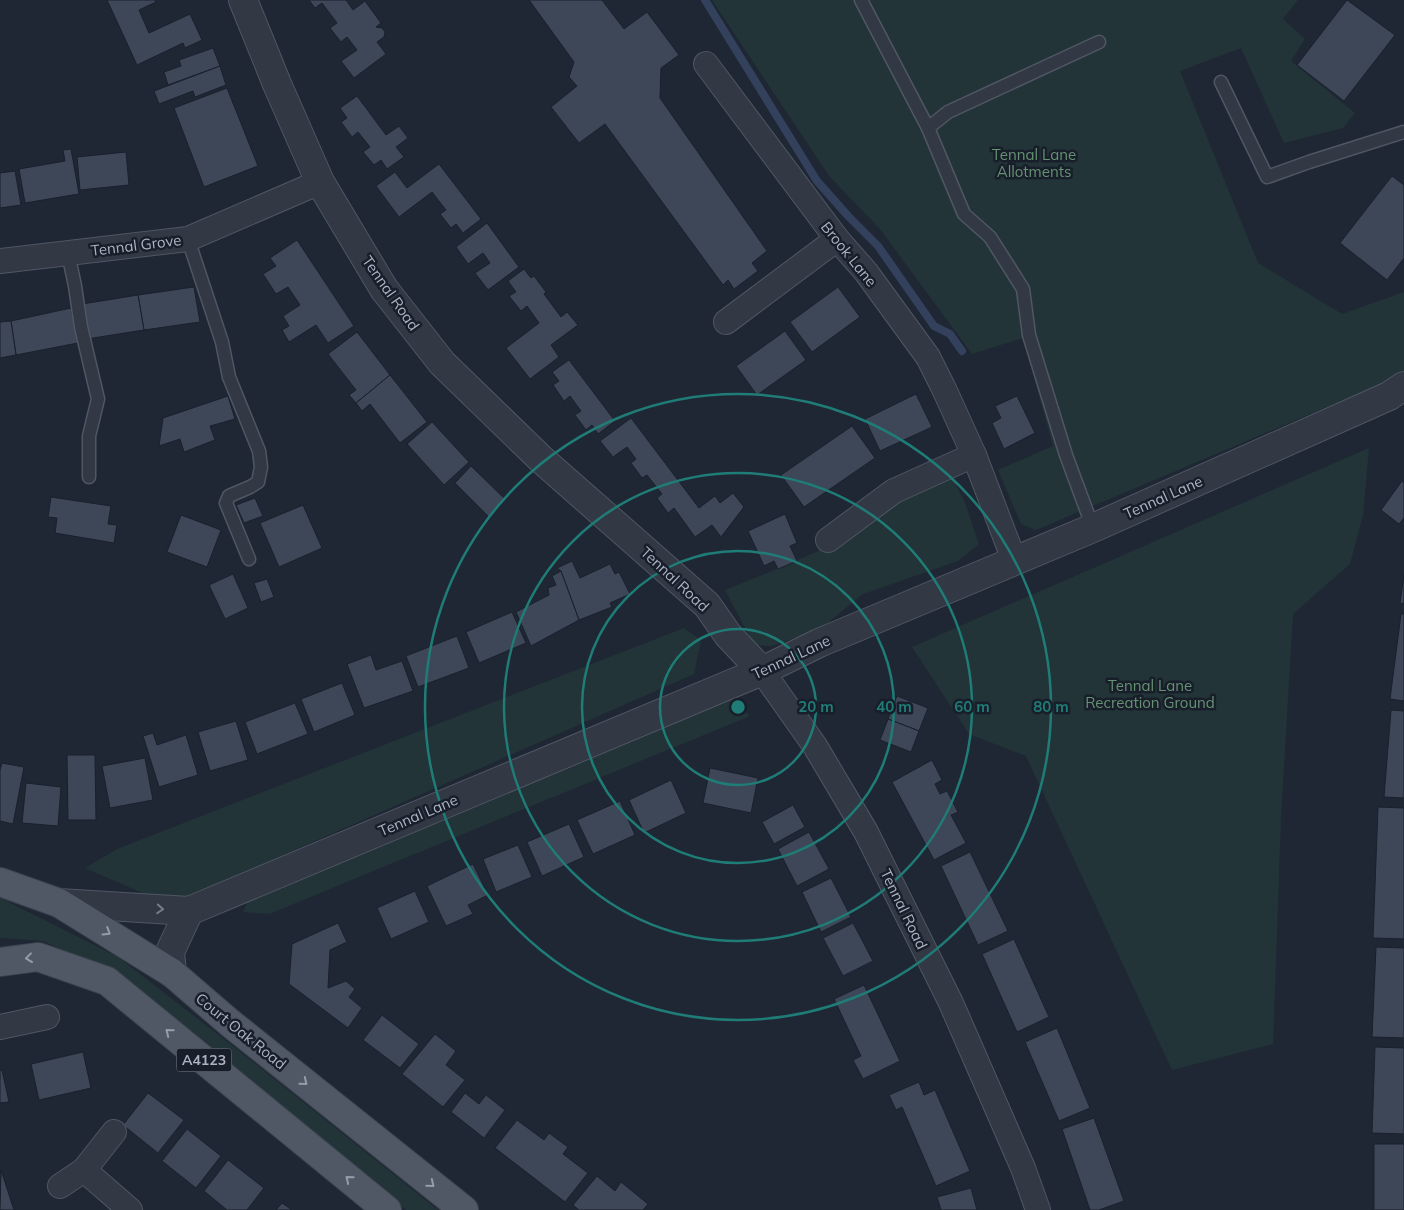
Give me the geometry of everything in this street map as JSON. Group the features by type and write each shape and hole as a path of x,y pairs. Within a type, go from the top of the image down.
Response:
{"main road":[{"name":"Court Oak Road","path":"0,882 59,903 172,973 230,1024 464,1210"},
{"name":"A4123","path":"0,962 38,957 108,982 387,1210"}],"street":[{"name":"Tennal Road","path":"243,0 320,182 384,290 442,363 541,459 707,605 728,635 762,671 815,746 866,832 951,1003 1023,1168 1038,1210"},
{"name":"Brook Lane","path":"706,64 836,240 866,272 928,357 974,455 1014,560"},
{"name":"Tennal Grove","path":"0,261 188,239 320,182"},
{"path":"726,322 836,240"},
{"name":"Tennal Lane","path":"59,903 189,911 762,671 819,643 1093,528 1399,393"},
{"path":"828,540 894,492 974,455"},
{"path":"172,973 170,952 189,911"},
{"path":"0,1027 47,1017"},
{"path":"60,1186 84,1170 114,1132"},
{"path":"84,1170 130,1210"}],"lane":[{"path":"861,0 928,128 964,214 990,237 1023,289 1029,335 1066,455 1093,528"},
{"path":"928,128 948,112 1099,42"},
{"path":"1220,82 1266,177 1404,132"},
{"path":"188,239 222,342 229,377 259,451 261,467 258,482 229,496 226,503 248,559"},
{"path":"68,253 81,327 98,399 88,436 89,477"}],"green space":[{"name":"Tennal Lane Allotments","path":"712,0 1298,0 1283,19 1305,39 1291,61 1355,113 1343,128 1284,143 1241,48 1180,71 1258,263 1342,314 1404,292 1404,372 1398,377 1036,530 1021,524 998,470 1053,446 1023,338 972,354 880,229 829,176"},
{"name":"Tennal Lane Recreation Ground","path":"1369,448 1363,515 1350,564 1293,614 1281,818 1273,1044 1172,1070 1026,756 969,734 912,647"},
{"path":"953,479 965,503 979,544 958,561 863,594 824,628 772,646 754,645 725,590 820,550 915,492"},
{"path":"684,628 701,640 694,674 170,905 85,868 117,849"},
{"path":"732,700 750,716 269,914 243,912 248,902"},
{"path":"0,898 118,957 438,1210 406,1210 126,979 43,941 0,938"}],"building":[{"path":"107,0 155,0 156,2 139,10 149,33 190,14 202,40 185,48 183,43 137,65"},
{"path":"309,0 346,0 353,10 365,1 381,23 376,27 382,28 385,32 384,37 377,42 386,54 354,78 341,61 357,50 347,37 341,42 330,28 337,23 322,3 315,8"},
{"path":"529,0 602,0 624,29 647,12 679,55 661,68 660,98 767,251 752,263 758,271 734,289 728,280 723,285 605,124 579,143 551,107 577,86 569,77 574,62"},
{"path":"1347,0 1395,35 1344,101 1297,65"},
{"path":"213,48 220,66 168,85 164,72 181,66 179,60"},
{"path":"220,66 226,85 195,97 193,91 159,104 154,91"},
{"path":"227,88 258,166 204,187 174,108"},
{"path":"357,96 386,135 399,126 408,138 396,147 404,157 387,169 381,160 374,165 363,152 370,147 358,132 352,137 341,122 347,118 340,108"},
{"path":"71,149 79,194 25,203 19,169 65,161 63,150"},
{"path":"126,152 129,185 80,190 77,157"},
{"path":"439,164 481,219 463,233 456,224 451,228 440,214 446,210 432,192 399,217 376,186 395,172 407,188"},
{"path":"15,171 21,205 0,208 0,173"},
{"path":"1392,176 1404,185 1404,258 1387,280 1340,243"},
{"path":"487,223 519,267 488,290 475,273 490,263 483,253 468,264 456,247"},
{"path":"297,240 354,326 328,343 316,325 289,342 282,330 289,326 283,316 300,305 288,287 276,294 263,274 276,266 270,258"},
{"path":"524,269 531,278 534,276 546,292 544,294 561,317 567,312 578,325 551,345 559,357 530,379 506,348 539,323 527,306 521,311 509,296 516,292 508,281"},
{"path":"194,287 200,322 144,330 138,295"},
{"path":"838,287 860,317 812,352 790,322"},
{"path":"138,295 144,330 87,339 82,304"},
{"path":"71,308 78,343 16,355 11,321"},
{"path":"11,321 16,355 0,358 0,322"},
{"path":"785,331 806,360 757,395 736,366"},
{"path":"357,332 390,375 356,403 349,395 356,390 328,354"},
{"path":"569,360 615,421 598,434 592,425 586,430 575,415 581,411 570,396 564,401 553,385 559,381 552,372"},
{"path":"390,375 427,422 400,443 370,404 362,411 356,403"},
{"path":"916,394 932,427 880,451 865,419"},
{"path":"228,396 235,419 210,426 215,440 184,452 180,439 159,446 163,418"},
{"path":"1017,396 1035,433 1004,449 992,423 1001,418 995,406"},
{"path":"631,418 699,508 715,496 720,503 733,493 744,507 721,537 712,525 695,537 674,508 668,513 657,498 662,494 647,475 642,478 631,463 636,459 627,447 613,457 600,441"},
{"path":"432,422 469,462 444,485 407,444"},
{"path":"852,426 875,458 804,507 781,475"},
{"path":"471,466 506,500 489,517 455,483"},
{"path":"1402,481 1404,483 1404,518 1399,524 1381,510"},
{"path":"51,497 111,506 108,524 117,525 114,543 55,533 57,518 48,517"},
{"path":"255,498 263,516 244,523 236,505"},
{"path":"303,505 322,548 279,567 260,523"},
{"path":"785,514 797,543 790,546 797,561 778,569 774,561 764,566 748,531"},
{"path":"181,515 221,530 207,567 167,552"},
{"path":"572,561 580,578 610,564 615,574 619,572 630,594 610,603 612,607 579,620 561,571 557,568"},
{"path":"561,571 579,620 531,646 516,612 549,595 548,588 556,585 552,576"},
{"path":"233,574 248,608 225,619 209,585"},
{"path":"1404,574 1404,604 1400,603"},
{"path":"267,579 274,597 261,602 254,583"},
{"path":"512,612 526,643 479,663 466,632"},
{"path":"1401,614 1404,614 1404,701 1390,699"},
{"path":"457,636 469,668 418,687 406,656"},
{"path":"371,655 376,670 402,661 413,691 364,708 347,664"},
{"path":"342,683 355,715 314,732 301,699"},
{"path":"897,696 928,708 919,731 888,719"},
{"path":"295,703 308,734 257,754 245,722"},
{"path":"1391,710 1404,711 1404,798 1384,797"},
{"path":"888,719 919,731 911,752 880,740"},
{"path":"236,721 248,760 210,771 198,732"},
{"path":"153,733 157,745 186,735 198,775 159,787 143,736"},
{"path":"67,755 95,755 96,820 68,820"},
{"path":"145,758 153,800 110,808 102,766"},
{"path":"932,760 942,780 935,784 940,794 947,791 958,812 951,815 966,843 934,860 892,782"},
{"path":"2,763 24,767 13,824 0,821 0,770"},
{"path":"710,768 758,778 751,813 703,803"},
{"path":"671,780 686,813 644,833 629,800"},
{"path":"26,783 61,787 58,826 22,823"},
{"path":"620,801 635,835 593,854 577,820"},
{"path":"793,805 805,827 774,844 762,822"},
{"path":"1378,807 1404,808 1404,939 1373,938"},
{"path":"569,824 584,857 542,876 527,842"},
{"path":"809,832 829,869 797,886 778,849"},
{"path":"518,845 532,877 496,892 483,859"},
{"path":"970,852 1008,931 978,945 941,866"},
{"path":"473,864 488,895 468,905 473,914 446,926 427,886"},
{"path":"831,878 851,917 821,932 802,892"},
{"path":"415,891 429,922 391,939 377,908"},
{"path":"338,923 347,942 330,950 328,988 346,981 355,989 349,997 362,1008 348,1028 289,984 292,944"},
{"path":"853,923 873,961 843,976 823,938"},
{"path":"1014,939 1049,1017 1017,1032 982,954"},
{"path":"1376,947 1404,948 1404,1038 1372,1037"},
{"path":"864,985 900,1061 863,1079 853,1060 861,1056 834,999"},
{"path":"382,1015 419,1044 400,1068 363,1040"},
{"path":"1057,1028 1090,1108 1059,1121 1025,1042"},
{"path":"435,1034 456,1051 446,1065 465,1080 443,1107 402,1074"},
{"path":"1375,1047 1404,1048 1404,1134 1372,1133"},
{"path":"83,1052 91,1088 39,1100 31,1064"},
{"path":"2,1070 9,1102 0,1103 0,1071"},
{"path":"919,1082 924,1095 935,1090 970,1171 936,1186 902,1107 896,1110 889,1095"},
{"path":"148,1093 184,1120 158,1153 123,1125"},
{"path":"465,1093 479,1104 486,1095 505,1110 484,1138 451,1112"},
{"path":"1094,1118 1124,1201 1099,1210 1090,1210 1062,1129"},
{"path":"517,1120 544,1140 549,1133 568,1147 563,1154 588,1173 565,1202 495,1148"},
{"path":"187,1129 221,1156 196,1188 162,1161"},
{"path":"1374,1144 1404,1144 1404,1210 1374,1210"},
{"path":"228,1160 264,1188 247,1210 227,1210 204,1191"},
{"path":"1,1170 14,1210 0,1210"},
{"path":"597,1176 615,1191 621,1182 648,1204 643,1210 579,1210 573,1205"},
{"path":"971,1188 977,1210 941,1210 937,1197"},
{"path":"282,1203 292,1210 276,1210"}],"waterway":[{"path":"705,0 817,181 878,246 934,326 950,334 962,351"}]}
